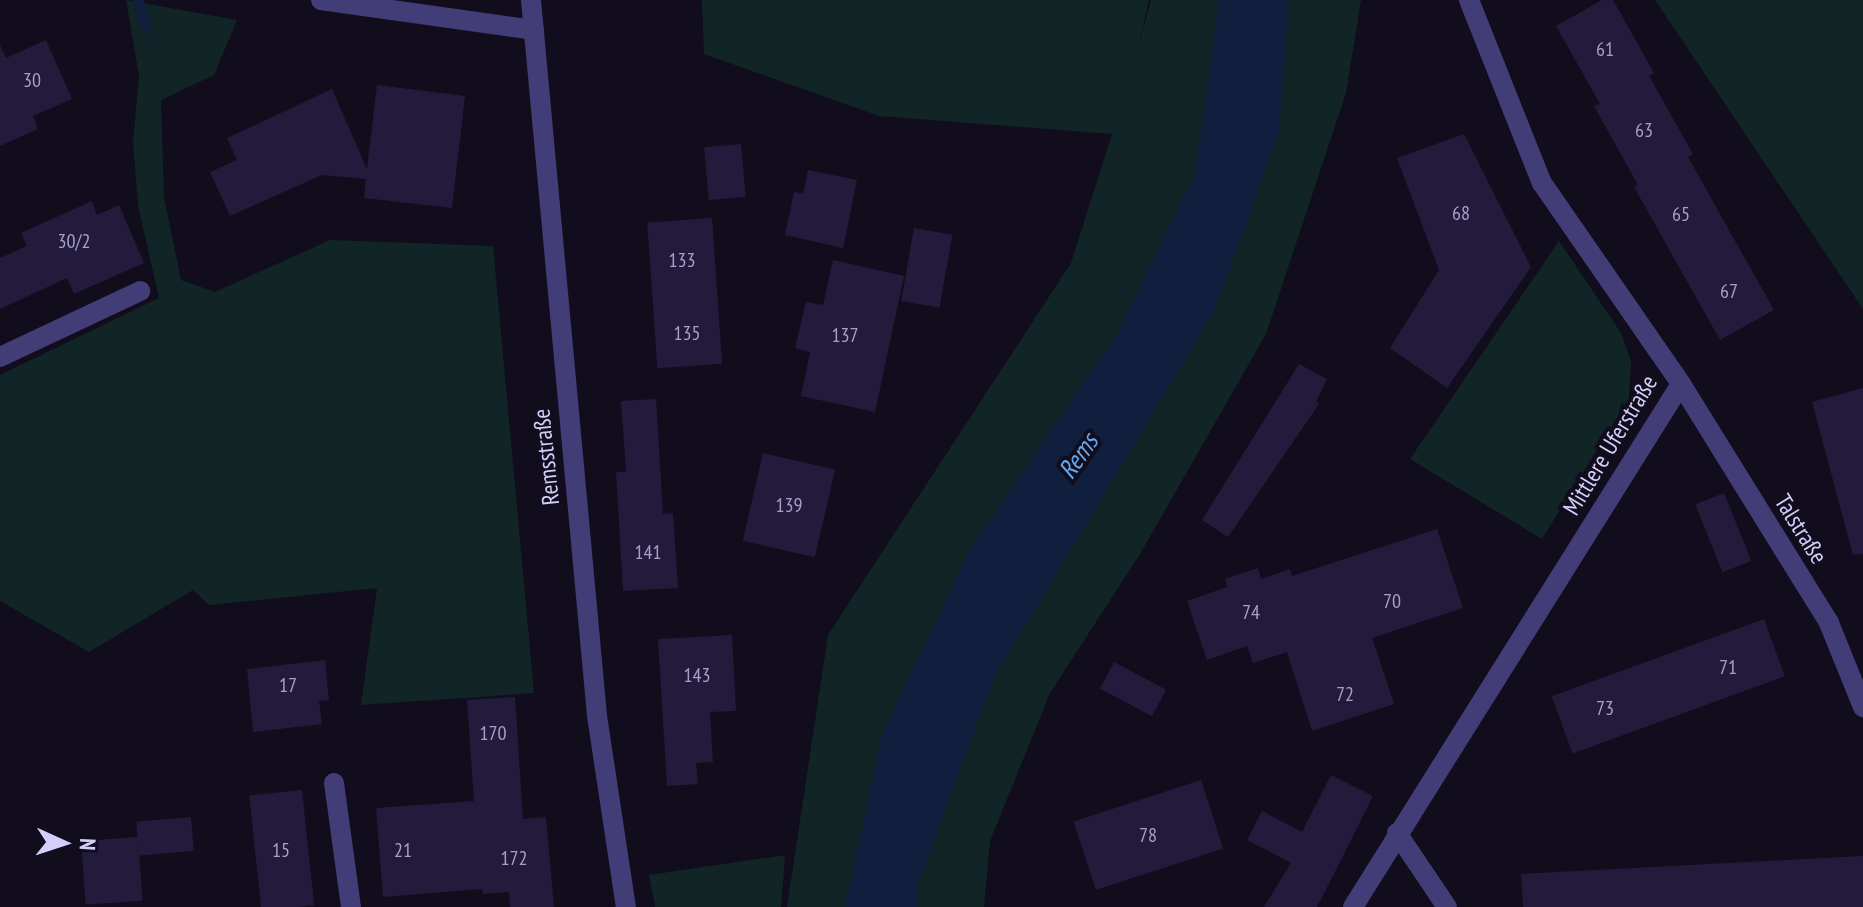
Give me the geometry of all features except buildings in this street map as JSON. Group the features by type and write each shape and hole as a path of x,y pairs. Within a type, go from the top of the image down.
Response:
{"street":[{"path":"321,0 534,30"},
{"name":"Remsstraße","path":"531,0 597,716 626,907"},
{"name":"Mittlere Uferstraße","path":"1353,907 1681,384 1542,183 1469,0"},
{"path":"0,357 140,291"},
{"name":"Talstraße","path":"1681,384 1829,623 1863,707"},
{"path":"334,783 351,907"},
{"path":"1397,833 1447,907"}],"green space":[{"path":"126,0 237,20 214,75 161,100 164,197 181,280 215,292 330,240 493,246 534,693 361,705 377,588 209,605 193,590 89,652 0,601 0,375 159,298 138,205 133,143 139,76"},
{"path":"702,0 1149,0 1139,44 1151,0 1361,0 1346,93 1266,334 1140,554 1050,693 990,841 984,907 787,907 828,635 1071,263 1112,134 879,116 704,54"},
{"path":"1655,0 1863,0 1863,309"},
{"path":"1559,241 1621,333 1631,361 1629,398 1542,539 1410,459"},
{"path":"785,855 781,907 655,907 649,875"}],"water":[{"name":"Rems","path":"1219,0 1289,0 1279,131 1215,310 995,675 918,884 918,907 845,907 882,735 968,553 1118,332 1195,174"}],"waterway":[{"path":"138,0 146,28"}]}
